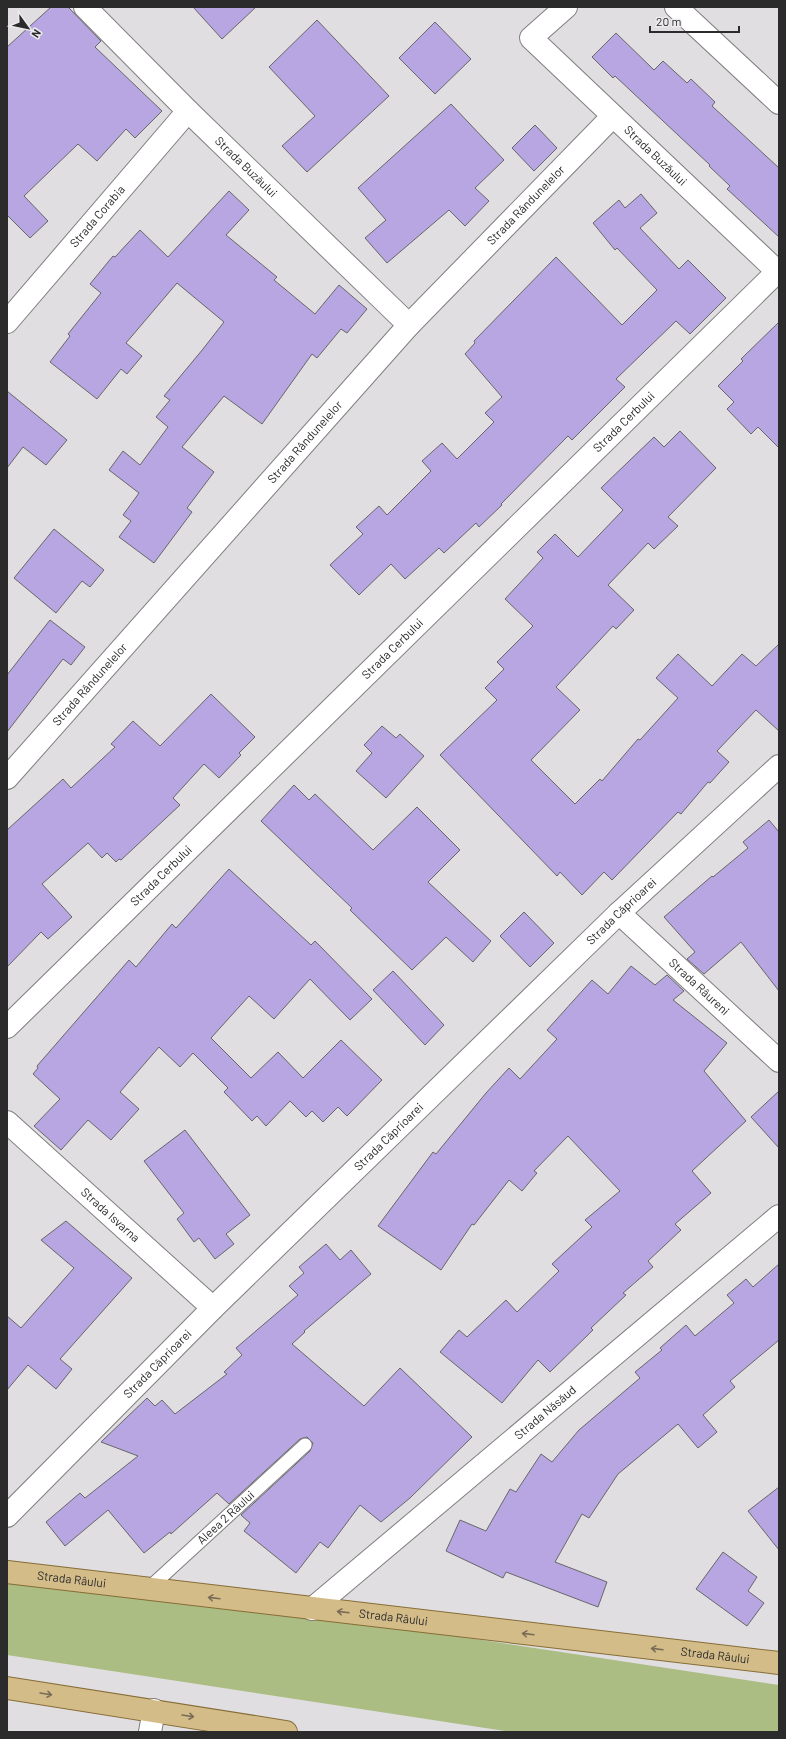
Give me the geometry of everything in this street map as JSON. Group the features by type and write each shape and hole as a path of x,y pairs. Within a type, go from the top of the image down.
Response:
{"main road":[{"name":"Strada Râului","path":"7,1572 312,1609 776,1660"},
{"path":"7,1688 286,1732"}],"street":[{"name":"Strada Buzăului","path":"85,7 188,111 409,325"},
{"name":"Strada Buzăului","path":"566,7 531,38 778,272"},
{"path":"676,7 779,103"},
{"name":"Strada Corabia","path":"7,322 188,111"},
{"name":"Strada Rândunelelor","path":"7,778 409,325 613,116"},
{"name":"Strada Cerbului","path":"7,1027 778,272"},
{"name":"Strada Căprioarei","path":"7,1516 213,1308 619,913 779,766"},
{"name":"Strada Râureni","path":"619,913 779,1062"},
{"name":"Strada Isvarna","path":"7,1122 213,1308"},
{"name":"Strada Năsăud","path":"312,1609 779,1216"},
{"path":"150,1732 154,1710"}],"lane":[{"name":"Aleea 2 Râului","path":"147,1590 305,1445"}],"green space":[{"path":"7,1581 389,1626 779,1685 779,1732 511,1732 7,1655"}],"building":[{"path":"51,7 68,7 101,41 95,47 162,111 135,138 126,129 97,161 78,144 24,196 48,221 30,238 7,215 7,47"},
{"path":"193,7 256,7 222,39"},
{"path":"317,20 389,96 307,172 282,146 315,116 269,67"},
{"path":"435,22 471,59 435,94 399,58"},
{"path":"616,33 654,70 663,61 687,83 691,79 715,102 712,106 779,168 779,237 727,189 730,186 709,166 710,165 615,76 613,78 592,57"},
{"path":"451,104 504,160 475,188 489,201 465,226 449,210 387,263 365,238 386,220 358,188"},
{"path":"535,125 557,148 534,171 512,148"},
{"path":"229,191 249,210 226,235 277,277 274,280 315,314 339,285 367,309 347,333 341,329 317,358 312,354 262,424 224,396 182,447 214,472 187,508 192,512 154,563 119,537 131,521 123,515 139,493 109,470 123,451 140,465 168,427 156,417 170,400 164,396 224,322 177,283 126,343 142,356 127,374 121,369 97,399 50,362 70,336 68,334 101,293 90,284 113,256 115,257 140,230 168,257"},
{"path":"641,194 657,213 640,228 679,269 688,260 726,298 690,334 676,321 616,379 625,387 572,440 568,436 479,527 476,523 444,553 439,548 405,579 391,564 359,595 330,565 363,534 356,527 379,506 387,515 431,471 422,461 442,443 457,459 494,422 485,413 502,397 465,354 475,343 474,341 556,257 622,325 657,290 617,248 615,250 593,223 619,200 625,208"},
{"path":"779,322 779,448 758,427 751,434 727,409 734,402 718,386 743,361 741,359"},
{"path":"7,391 67,440 46,465 23,447 7,468"},
{"path":"680,431 716,468 668,517 678,526 654,549 648,543 608,585 634,610 616,629 613,626 556,687 580,710 531,760 575,804 600,779 602,781 638,739 640,740 678,698 656,678 678,654 712,686 742,654 756,666 779,644 779,731 756,710 717,751 729,762 710,783 708,782 681,814 678,812 612,880 604,872 582,895 560,872 557,876 440,755 497,700 485,688 504,669 497,662 533,626 505,599 543,558 537,552 555,534 578,557 623,510 601,488 654,437 664,447"},
{"path":"54,529 104,570 90,587 82,581 56,613 14,578"},
{"path":"50,620 85,647 71,665 63,659 7,732 7,675"},
{"path":"211,694 255,737 239,753 241,755 219,778 204,764 173,798 180,805 121,860 119,859 116,862 107,853 102,858 88,843 42,884 72,917 48,939 41,932 7,967 7,830 63,779 71,788 115,747 111,744 133,721 160,746"},
{"path":"382,726 396,738 400,734 424,756 386,798 356,771 372,753 364,745"},
{"path":"294,785 309,800 315,794 373,850 417,807 460,850 428,882 491,941 473,962 446,937 412,970 350,910 352,908 261,821"},
{"path":"769,820 779,832 779,991 741,942 704,974 687,959 695,952 664,917 712,876 713,877 748,848 743,842"},
{"path":"229,869 311,945 315,941 372,999 350,1020 310,979 274,1019 249,996 211,1038 251,1078 278,1052 303,1078 341,1040 382,1080 347,1116 338,1107 323,1122 312,1111 306,1117 290,1101 266,1126 257,1116 252,1121 224,1092 228,1088 193,1053 180,1067 159,1047 120,1092 139,1109 111,1140 88,1120 61,1150 34,1126 60,1099 33,1074 38,1068 37,1066 129,960 136,967 172,924 176,928"},
{"path":"524,912 554,943 530,967 500,936"},
{"path":"631,966 655,985 667,975 684,991 673,1000 727,1043 704,1071 746,1121 692,1171 711,1193 675,1224 681,1230 648,1261 653,1267 623,1293 626,1295 591,1328 593,1330 550,1372 538,1360 502,1403 440,1352 459,1330 467,1337 506,1300 517,1312 559,1271 552,1264 592,1227 585,1220 620,1191 568,1136 534,1171 537,1173 522,1191 509,1180 474,1225 472,1224 441,1270 378,1226 433,1152 436,1154 486,1093 509,1068 520,1079 557,1039 547,1030 592,980 608,994"},
{"path":"393,971 444,1025 425,1045 373,990"},
{"path":"779,1091 779,1148 751,1117"},
{"path":"185,1130 250,1215 226,1234 234,1244 215,1259 199,1238 194,1242 177,1219 184,1213 144,1161"},
{"path":"66,1221 132,1278 60,1359 72,1369 56,1389 28,1365 7,1390 7,1316 21,1328 74,1268 41,1240"},
{"path":"326,1244 340,1260 351,1250 371,1274 304,1331 305,1332 292,1344 364,1406 400,1368 472,1437 410,1498 381,1522 360,1505 328,1548 320,1542 296,1573 244,1531 250,1523 241,1515 310,1451 313,1443 307,1437 300,1439 229,1504 217,1493 171,1534 170,1532 144,1553 108,1510 65,1546 46,1522 80,1493 85,1498 138,1456 101,1442 147,1398 155,1406 162,1400 175,1414 227,1374 224,1372 242,1355 236,1348 298,1295 289,1286 304,1273 299,1267"},
{"path":"779,1264 779,1340 730,1381 735,1387 703,1415 717,1432 698,1448 678,1424 618,1474 589,1518 582,1514 555,1562 607,1582 598,1607 506,1572 503,1578 446,1551 460,1520 486,1531 510,1489 516,1492 541,1454 552,1462 579,1430 640,1378 635,1372 662,1350 660,1348 686,1325 695,1336 734,1303 727,1295 746,1279 753,1287"},
{"path":"779,1487 779,1550 748,1511"},
{"path":"723,1552 757,1577 748,1591 764,1603 747,1626 696,1589"}]}
